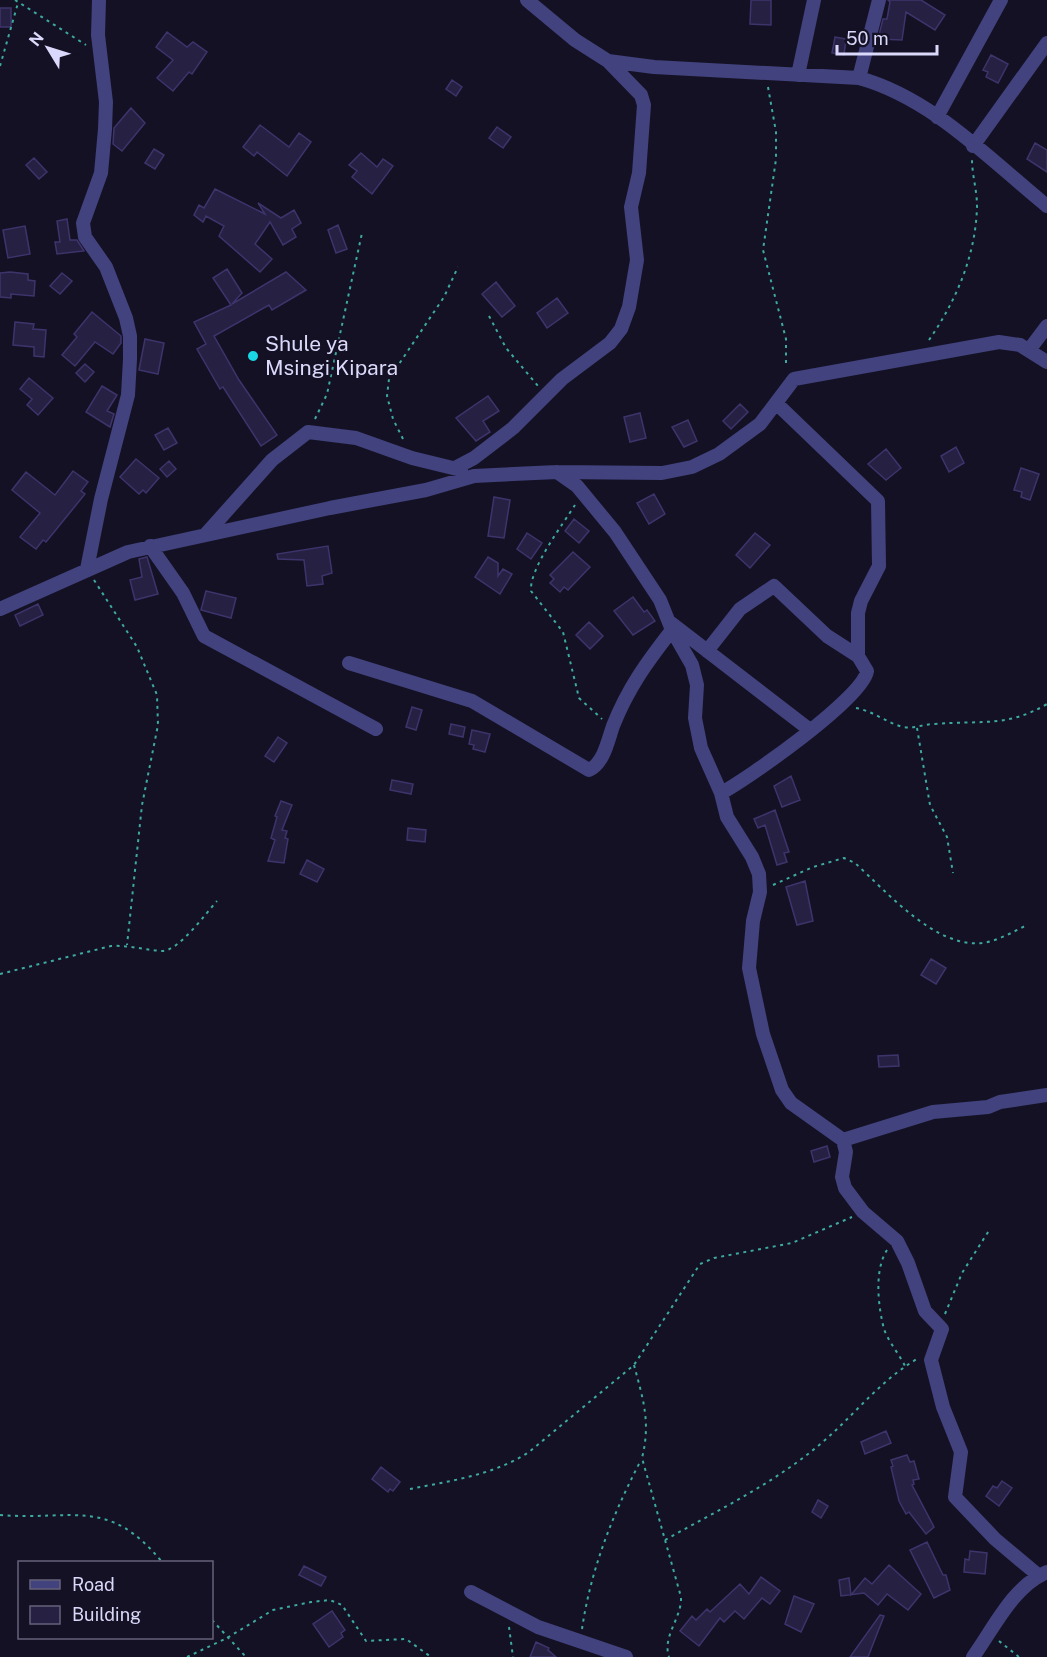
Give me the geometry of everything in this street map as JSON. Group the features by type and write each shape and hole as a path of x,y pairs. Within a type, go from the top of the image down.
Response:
{"street":[{"path":"87,569 101,499 128,395 130,359 130,336 126,318 106,267 86,237 83,223 101,173 106,102 99,0"},
{"path":"455,468 506,434 546,395 615,338 629,307 637,260 631,207 639,173 644,105 641,95 609,61 575,40 527,0"},
{"path":"798,75 814,0"},
{"path":"859,78 879,0"},
{"path":"937,117 999,3 984,0"},
{"path":"973,146 1047,43"},
{"path":"609,61 654,67 859,78 906,95 937,117 1047,206"},
{"path":"1029,350 1047,326"},
{"path":"0,609 87,569 150,546 426,490 474,476 557,472 662,473 692,467 719,454 760,424 794,379 999,342 1011,342 1047,362"},
{"path":"776,403 878,501 879,566 874,582 861,601 858,613 858,656"},
{"path":"206,534 272,460 308,432 356,438 412,458 455,468 474,476"},
{"path":"557,472 582,492 615,532 660,600 670,626 692,665 697,685 695,718 701,748 721,793 727,817 756,865 759,892 753,921 749,968 756,1006 771,1060 788,1100 843,1140 846,1152 842,1181 852,1199 863,1212 897,1241 908,1263 925,1311 941,1327 941,1335 932,1355 943,1407 962,1452 955,1497 994,1539 1042,1574 1017,1594 973,1657"},
{"path":"150,546 183,593 197,627 204,636 376,729"},
{"path":"707,651 740,609 774,586 827,636 858,656 866,666 866,675 841,706 767,764 721,793"},
{"path":"670,626 707,651 810,730"},
{"path":"349,663 472,701 586,770 596,765 632,683 670,626"},
{"path":"843,1140 933,1112 988,1107 1000,1102 1047,1095"},
{"path":"471,1592 538,1627 626,1657"}],"path":[{"path":"0,66 17,1 101,55"},
{"path":"765,72 777,132 776,159 763,250 786,339 785,388"},
{"path":"918,355 949,311 974,238 977,205 973,146"},
{"path":"308,432 327,394 362,233"},
{"path":"412,458 393,419 387,396 389,380 444,297 458,267"},
{"path":"489,316 511,355 546,395"},
{"path":"582,492 538,568 531,588 533,594 563,632 579,698 590,711 613,727"},
{"path":"87,569 137,647 157,695 158,725 142,805 127,945"},
{"path":"841,706 868,712 901,726 917,728 936,723 970,724 1013,719 1047,704"},
{"path":"917,728 930,805 947,837 953,873"},
{"path":"759,892 813,867 844,858 855,863 921,922 940,934 980,943 994,940 1025,926"},
{"path":"0,974 74,954 127,945 169,950 178,945 217,901"},
{"path":"410,1489 455,1480 514,1462 599,1396 634,1365 700,1264 714,1258 792,1243 863,1212"},
{"path":"941,1327 962,1273 990,1229"},
{"path":"897,1241 880,1261 879,1289 885,1331 906,1366"},
{"path":"665,1540 774,1478 824,1441 906,1366 920,1357 932,1355"},
{"path":"581,1640 586,1599 599,1554 613,1515 642,1458 648,1435 645,1408 634,1365"},
{"path":"642,1458 681,1606 668,1640 669,1657"},
{"path":"0,1515 106,1518 131,1530 160,1561"},
{"path":"188,1657 227,1638 273,1610 292,1604 330,1600 345,1609 366,1641 406,1639 431,1657"},
{"path":"506,1612 513,1657"},
{"path":"213,1621 246,1657"},
{"path":"990,1634 1019,1657"}],"building":[{"path":"751,0 771,0 771,25 750,24"},
{"path":"888,0 921,0 945,15 935,30 906,12 902,40 878,39 883,19 887,19 890,2"},
{"path":"0,8 11,8 11,27 0,27"},
{"path":"167,32 187,47 193,42 207,52 192,74 189,72 173,91 157,78 173,60 156,47"},
{"path":"835,37 846,39 844,55 832,53"},
{"path":"991,55 1008,64 998,83 986,77 988,72 983,70"},
{"path":"452,80 462,87 456,96 446,89"},
{"path":"131,108 145,123 122,151 113,144 114,128"},
{"path":"260,125 289,147 299,133 311,142 287,176 257,152 254,156 243,147"},
{"path":"497,127 511,137 503,148 489,138"},
{"path":"1035,143 1047,150 1047,172 1027,159"},
{"path":"154,149 164,155 155,169 145,163"},
{"path":"361,153 377,167 383,159 393,166 372,194 352,177 357,171 349,165"},
{"path":"34,158 47,172 39,179 26,165"},
{"path":"215,189 265,214 258,203 281,218 294,210 301,223 292,229 296,237 283,245 270,222 255,244 272,259 260,272 219,236 224,226 206,216 203,222 194,215 199,205 204,208"},
{"path":"67,219 70,240 77,240 84,251 57,254 55,242 60,242 57,221"},
{"path":"338,225 347,249 336,253 328,230"},
{"path":"25,226 30,254 8,258 3,230"},
{"path":"227,269 242,293 232,304 286,272 306,290 272,310 269,305 214,336 239,380 277,435 261,446 223,387 220,389 197,349 206,344 194,322 231,305 213,278"},
{"path":"0,273 28,274 28,280 35,281 34,296 11,294 11,298 0,297"},
{"path":"62,273 72,281 60,294 50,286"},
{"path":"496,282 515,306 502,317 482,294"},
{"path":"557,298 568,313 547,328 537,313"},
{"path":"92,312 121,336 121,343 113,354 95,342 75,366 62,355 77,337 74,334"},
{"path":"15,322 34,324 33,329 46,330 44,357 34,356 34,347 13,345"},
{"path":"145,339 164,343 158,374 139,370"},
{"path":"85,364 94,372 85,382 76,373"},
{"path":"29,378 53,398 38,415 27,405 32,399 20,389"},
{"path":"102,386 117,395 107,411 114,414 110,427 86,412"},
{"path":"488,396 499,411 483,421 490,432 476,441 456,418"},
{"path":"740,404 748,412 731,429 723,421"},
{"path":"640,413 646,438 630,442 624,417"},
{"path":"688,420 697,441 684,447 672,427"},
{"path":"168,428 177,443 164,450 155,435"},
{"path":"956,447 964,463 949,472 941,456"},
{"path":"886,449 901,468 886,480 868,464"},
{"path":"136,459 159,478 146,493 143,490 139,494 120,477"},
{"path":"169,461 176,469 167,477 160,469"},
{"path":"1021,468 1039,474 1030,500 1021,497 1022,492 1014,490"},
{"path":"73,471 88,482 81,491 85,494 46,542 43,540 36,549 20,537 40,513 12,490 26,472 55,495"},
{"path":"654,494 665,514 649,524 637,503"},
{"path":"494,497 510,500 504,538 488,536"},
{"path":"574,519 589,531 579,543 565,531"},
{"path":"527,533 542,543 531,559 517,549"},
{"path":"755,533 770,545 750,568 736,555"},
{"path":"328,546 332,573 322,576 323,584 307,586 304,560 278,559 277,554"},
{"path":"573,552 590,567 568,590 564,587 560,592 550,583 554,579 550,575"},
{"path":"147,557 158,594 135,600 130,580 142,577 139,559"},
{"path":"488,557 498,563 498,576 503,569 512,574 500,594 475,577"},
{"path":"206,591 236,598 231,618 201,610"},
{"path":"633,597 644,612 647,610 655,621 633,635 614,611"},
{"path":"38,604 43,615 20,626 15,615"},
{"path":"589,622 603,636 590,649 576,635"},
{"path":"412,707 422,710 416,730 406,727"},
{"path":"451,724 465,727 463,737 449,734"},
{"path":"472,730 490,734 485,752 473,749 474,745 469,744"},
{"path":"278,737 287,743 274,762 265,756"},
{"path":"791,776 800,800 782,807 774,786"},
{"path":"392,780 413,784 411,794 390,790"},
{"path":"281,801 292,805 282,830 287,831 285,838 288,839 284,863 268,861 275,840 271,838 277,817 275,816"},
{"path":"775,810 789,852 784,853 787,862 777,865 765,825 758,828 754,819"},
{"path":"408,828 426,830 425,842 407,840"},
{"path":"307,860 324,869 317,882 300,874"},
{"path":"805,881 813,921 797,925 786,887"},
{"path":"931,959 946,968 936,984 921,975"},
{"path":"898,1055 899,1066 879,1067 878,1056"},
{"path":"827,1146 830,1157 814,1162 811,1151"},
{"path":"886,1431 891,1443 865,1454 861,1442"},
{"path":"907,1455 910,1462 914,1461 919,1479 913,1480 912,1485 934,1527 926,1534 909,1512 906,1514 899,1501 891,1460"},
{"path":"381,1467 400,1482 393,1491 390,1489 388,1492 372,1479"},
{"path":"1002,1481 1012,1488 999,1506 986,1496 993,1486 997,1488"},
{"path":"818,1500 828,1506 821,1518 812,1512"},
{"path":"927,1542 943,1575 946,1575 950,1590 934,1598 910,1550"},
{"path":"970,1551 987,1553 985,1574 964,1572 965,1559 969,1560"},
{"path":"889,1565 921,1594 908,1610 887,1594 878,1605 864,1593 851,1595 865,1578 872,1584"},
{"path":"304,1566 326,1577 321,1586 299,1575"},
{"path":"761,1577 780,1591 770,1604 762,1598 744,1619 735,1611 724,1622 720,1618 699,1646 680,1631 692,1616 696,1620 707,1609 710,1612 740,1584 749,1594"},
{"path":"849,1578 851,1595 841,1596 839,1580"},
{"path":"794,1596 814,1604 801,1632 785,1624"},
{"path":"332,1611 345,1630 341,1633 343,1637 329,1647 313,1624"},
{"path":"880,1615 884,1616 868,1657 850,1657"},
{"path":"536,1642 549,1648 548,1650 556,1657 530,1657"}],"place":[{"name":"Shule ya Msingi Kipara","path":"253,356"}]}
